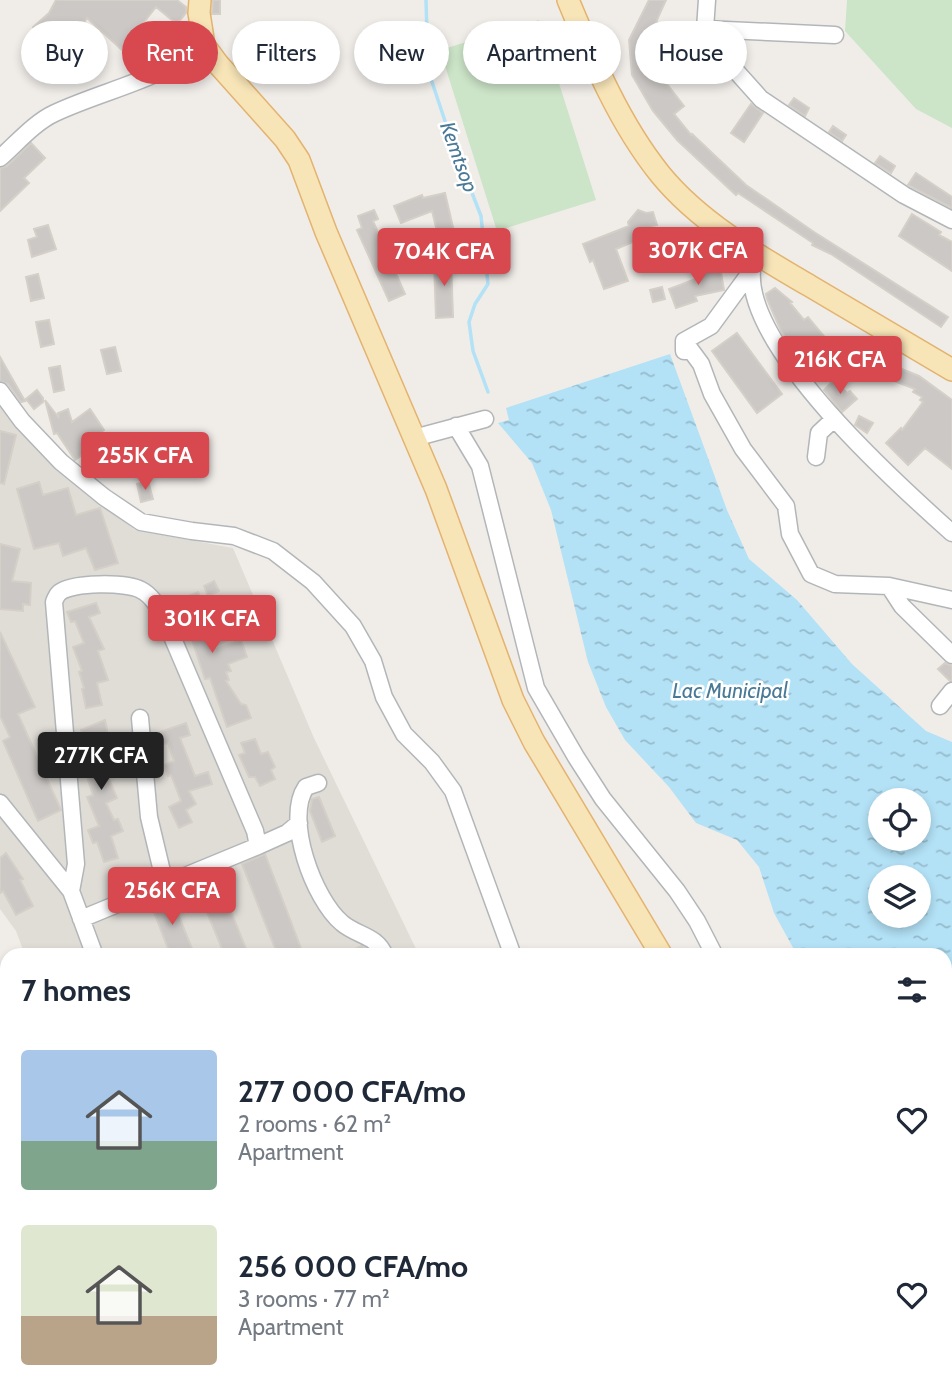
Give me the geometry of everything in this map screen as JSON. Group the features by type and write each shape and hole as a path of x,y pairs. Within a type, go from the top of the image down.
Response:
{"main road":[{"path":"200,0 200,21"},
{"path":"568,0 593,60 629,130 660,174 678,194 756,263 952,370"},
{"path":"218,64 285,139 299,160 326,232 436,489 513,700 540,752 657,948"}],"street":[{"path":"706,21 707,0"},
{"path":"747,31 835,35"},
{"path":"747,83 761,99 904,195 952,220"},
{"path":"0,158 52,114 130,84"},
{"path":"756,263 711,326 684,348 701,364 712,394 743,449 786,506 790,534 811,575 835,584 889,586 952,600"},
{"path":"756,263 750,283 755,303 775,341 793,367 834,419 891,479 952,533"},
{"path":"0,391 22,421 61,463 141,522 234,536 273,551 313,582 353,626 373,661 384,697 404,734 432,762 453,791 510,948"},
{"path":"414,438 485,419"},
{"path":"816,457 818,433 834,419"},
{"path":"456,426 480,466 537,688 603,799 677,891 710,948"},
{"path":"71,891 76,864 54,602 59,593 68,589 112,584 129,585 150,597 165,620 258,846"},
{"path":"889,586 902,606 952,655"},
{"path":"940,706 952,691"},
{"path":"140,718 149,817 165,884"},
{"path":"318,783 306,787 299,796 301,848 305,859 329,907 343,924 374,940 380,948"},
{"path":"0,803 71,891 92,948"},
{"path":"81,919 258,846 287,833 299,823"}],"shaded area":[{"path":"0,400 59,469 135,530 233,548 314,738 416,948 22,948 16,931 0,909"}],"green space":[{"path":"847,0 952,0 952,128 916,109 845,31"},
{"path":"463,43 463,84 559,84 596,200 497,231 449,79 449,47"}],"water":[{"name":"Lac Municipal","path":"670,354 727,510 749,559 797,600 852,664 926,731 952,742 952,948 793,948 774,913 759,867 737,840 696,823 669,787 625,740 606,707 588,662 551,510 532,463 498,423 509,420 506,408"}],"building":[{"path":"56,0 177,0 186,7 186,13 179,21 173,21 156,7 145,21 122,21 122,50 108,37 108,21 90,21 87,18 85,21 40,21 49,13"},
{"path":"213,0 220,0 220,14 212,14"},
{"path":"649,0 666,0 656,21 638,21"},
{"path":"635,28 635,80 632,75 629,40"},
{"path":"637,84 667,84 684,106 674,114 691,135 746,185 814,232 948,317 941,327 831,254 812,245 813,243 738,193 736,195 677,140 653,111"},
{"path":"794,98 809,108 805,116 789,105"},
{"path":"751,104 763,113 744,142 731,133"},
{"path":"833,126 846,135 842,141 829,132"},
{"path":"31,143 45,158 24,178 29,183 0,211 0,168 7,166"},
{"path":"880,156 895,166 891,173 875,163"},
{"path":"916,173 952,197 952,208 908,185"},
{"path":"445,193 459,253 443,256 432,211 401,223 394,206 422,195 423,198"},
{"path":"374,210 378,219 373,221 405,294 389,301 357,230 362,228 358,216"},
{"path":"638,210 653,212 657,225 652,226 662,259 644,264 635,241 616,249 628,281 604,289 593,260 590,262 583,244 629,226 628,222"},
{"path":"912,214 952,242 952,271 899,236"},
{"path":"48,225 56,249 32,257 28,240 37,237 34,229"},
{"path":"451,259 453,317 436,318 434,260"},
{"path":"720,267 724,290 695,296 697,301 676,308 669,289 701,277 700,271"},
{"path":"38,274 44,298 31,301 26,277"},
{"path":"662,287 665,299 653,302 650,290"},
{"path":"775,288 792,302 790,303 804,320 808,317 848,365 830,380 811,358 804,364 781,331 766,294"},
{"path":"49,320 54,344 41,347 36,322"},
{"path":"737,333 782,394 757,413 712,351"},
{"path":"115,347 121,371 107,374 101,350"},
{"path":"0,357 25,401 21,402 8,384 0,381"},
{"path":"60,366 64,390 54,392 49,368"},
{"path":"899,368 919,376 952,400 952,469 925,448 908,465 886,443 901,428 902,430 923,402 920,400 922,397 913,392 915,389 894,381"},
{"path":"834,380 857,399 842,412 824,390"},
{"path":"37,390 43,402 34,409 26,399"},
{"path":"45,400 59,418 58,413 68,409 72,422 90,409 104,430 85,443 89,450 75,460 57,433 54,434"},
{"path":"859,416 873,423 867,433 855,425"},
{"path":"0,431 16,435 4,484 0,483"},
{"path":"144,440 147,452 137,455 133,442"},
{"path":"148,481 153,499 141,502 137,484"},
{"path":"39,482 43,495 68,488 76,515 100,508 118,563 95,570 86,548 63,556 59,543 34,549 17,489"},
{"path":"0,544 20,549 12,581 31,583 30,605 23,604 23,611 0,609"},
{"path":"214,581 219,591 208,596 204,586"},
{"path":"198,592 212,624 207,627 214,650 241,640 247,657 228,664 231,671 226,672 229,680 226,681 241,704 246,705 251,718 227,727 210,678 205,679 190,634 183,636 169,604"},
{"path":"96,603 100,613 89,617 104,649 98,651 108,680 97,683 102,705 86,708 79,672 82,671 73,647 84,643 75,621 71,622 67,612"},
{"path":"0,632 35,707 18,714 61,810 38,821 3,741 10,737 0,716"},
{"path":"945,663 952,666 952,681 938,669"},
{"path":"105,720 108,735 101,738 107,757 110,756 114,766 105,770 117,798 106,803 123,831 111,836 118,858 104,862 97,842 93,843 88,830 99,826 87,797 93,795 83,765 95,761 81,730"},
{"path":"186,723 190,735 180,738 195,776 208,772 212,784 189,791 196,804 186,810 192,822 179,828 169,807 181,801 164,765 174,761 168,743 163,744 160,732"},
{"path":"255,739 261,754 268,752 275,767 271,770 275,779 260,786 255,777 249,777 239,755 245,753 241,743"},
{"path":"319,797 335,836 322,842 310,811 312,799"},
{"path":"6,853 23,879 20,880 33,906 16,915 3,891 0,893 0,858"},
{"path":"265,854 301,948 275,948 242,864"},
{"path":"216,875 246,948 222,948 195,883"},
{"path":"170,894 192,948 168,948 150,902"}],"waterway":[{"name":"Kemtsop","path":"426,0 428,70 481,216 488,284 475,304 469,322 473,351 488,392"}]}
